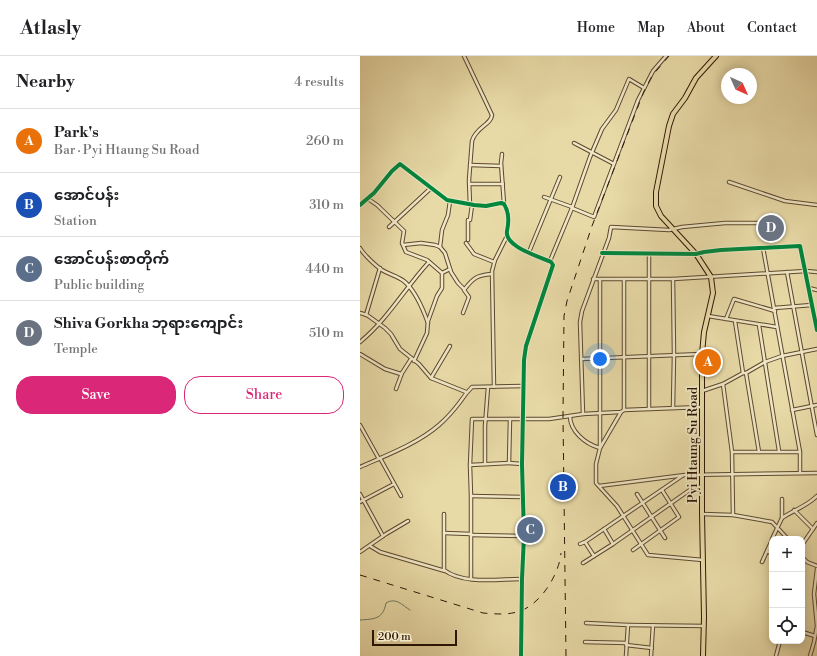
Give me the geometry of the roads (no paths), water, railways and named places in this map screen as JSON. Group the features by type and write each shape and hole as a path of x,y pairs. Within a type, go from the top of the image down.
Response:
{"highway":[{"path":"712,277 696,254 661,216 656,206 656,192 669,126 673,114 696,78 716,56"},
{"name":"Pyi Htaung Su Road","path":"703,656 704,560 702,514 702,354 704,332 713,293 712,277"}],"street":[{"path":"464,56 492,115 490,121 477,130 474,135 471,148 469,184 471,205 470,220 468,220 468,240"},
{"path":"544,197 594,217 644,88 653,71 666,56"},
{"path":"550,261 602,129 616,110 629,79 644,88"},
{"path":"574,143 614,164"},
{"path":"494,387 492,274 494,262 508,235 509,221 504,204 501,166 502,154"},
{"path":"360,205 374,194 392,171 400,164 439,195 450,201 486,206 501,203 504,204"},
{"path":"470,165 501,166"},
{"path":"529,252 560,177"},
{"path":"729,182 785,201 817,205"},
{"path":"469,184 503,184"},
{"path":"389,227 430,188"},
{"path":"368,199 377,205 405,233 403,245 406,252 422,257 442,273 442,288 437,296 428,324 427,333 413,360 401,374 396,389"},
{"path":"440,247 442,230 448,215 450,201"},
{"path":"583,414 580,322 582,311 593,279 609,238 611,227 669,230 673,228 725,223 774,223"},
{"path":"508,235 513,244 550,261 553,265 526,346 524,360 522,464 524,536 522,579 522,656"},
{"path":"403,245 421,243 440,247 445,253 450,270 469,297 464,313"},
{"path":"466,243 476,255 494,262"},
{"path":"602,253 696,254 721,250 800,246 817,330"},
{"path":"360,248 365,257 380,268 399,278 409,287 418,300 428,324"},
{"path":"763,248 800,452 800,473"},
{"path":"648,409 649,254"},
{"path":"360,342 371,334 429,262"},
{"path":"366,315 380,268"},
{"path":"442,273 450,270"},
{"path":"593,279 673,279 806,271 817,272"},
{"path":"787,272 817,435"},
{"path":"464,289 475,277 492,274"},
{"path":"600,448 623,411 624,279"},
{"path":"673,279 673,408"},
{"path":"600,280 600,448 596,464 596,483 617,506 648,555 704,560"},
{"path":"809,288 817,290"},
{"path":"726,319 734,299 774,309 812,305"},
{"path":"360,313 366,315 388,331 400,349 419,364 432,378 466,392"},
{"path":"708,316 777,327"},
{"path":"735,321 758,452"},
{"path":"759,325 779,451"},
{"path":"432,378 450,346"},
{"path":"702,392 723,384 765,362 782,356 817,349"},
{"path":"360,354 385,369 401,374"},
{"path":"581,359 702,354"},
{"path":"723,384 732,452 733,515"},
{"path":"360,467 430,433 446,418 461,401 466,392 472,387 523,386"},
{"path":"485,464 488,387"},
{"path":"792,410 817,405"},
{"path":"471,580 472,496 470,465 472,419 549,419 583,414 702,407"},
{"path":"570,416 570,422 578,435 589,444 600,448"},
{"path":"509,463 510,419"},
{"path":"360,425 401,496"},
{"path":"732,452 800,452"},
{"path":"470,465 509,463 522,464"},
{"path":"599,486 684,475 733,473 817,473"},
{"path":"580,544 644,503 684,475"},
{"path":"360,502 394,484"},
{"path":"583,563 613,544 694,487 702,487"},
{"path":"633,550 679,517 662,490"},
{"path":"360,494 383,536"},
{"path":"637,494 665,538"},
{"path":"472,496 523,497"},
{"path":"782,518 794,510 806,505 817,496"},
{"path":"773,536 782,518 782,499"},
{"path":"794,510 813,529"},
{"path":"444,514 444,570 446,571"},
{"path":"702,514 733,515 772,522 785,536"},
{"path":"360,552 408,521"},
{"path":"805,541 817,523"},
{"path":"604,529 613,544"},
{"path":"444,533 524,536"},
{"path":"585,542 594,556"},
{"path":"370,546 380,552 446,571 457,578 471,580 522,579"},
{"path":"762,562 769,546"},
{"path":"805,561 817,566"},
{"path":"810,656 817,626 814,594 817,569"},
{"path":"586,623 704,626"},
{"path":"626,656 628,625"},
{"path":"651,656 653,625"},
{"path":"805,633 815,636"},
{"path":"585,642 626,644 652,648"},
{"path":"776,656 779,644"}],"waterway":[{"path":"360,620 378,617 383,612 386,603 390,601 399,602 410,610"}],"railway":[{"path":"566,656 563,416 564,316 567,301 592,226 644,91 652,76 669,56"},
{"path":"360,575 483,613 509,614 525,609 541,596 557,571 561,553"}],"place":[{"name":"Shiva Gorkha ဘုရားကျောင်း","path":"771,228"},
{"name":"Park's","path":"708,362"},
{"name":"အောင်ပန်း","path":"563,487"},
{"name":"အောင်ပန်းစာတိုက်","path":"530,530"}]}
